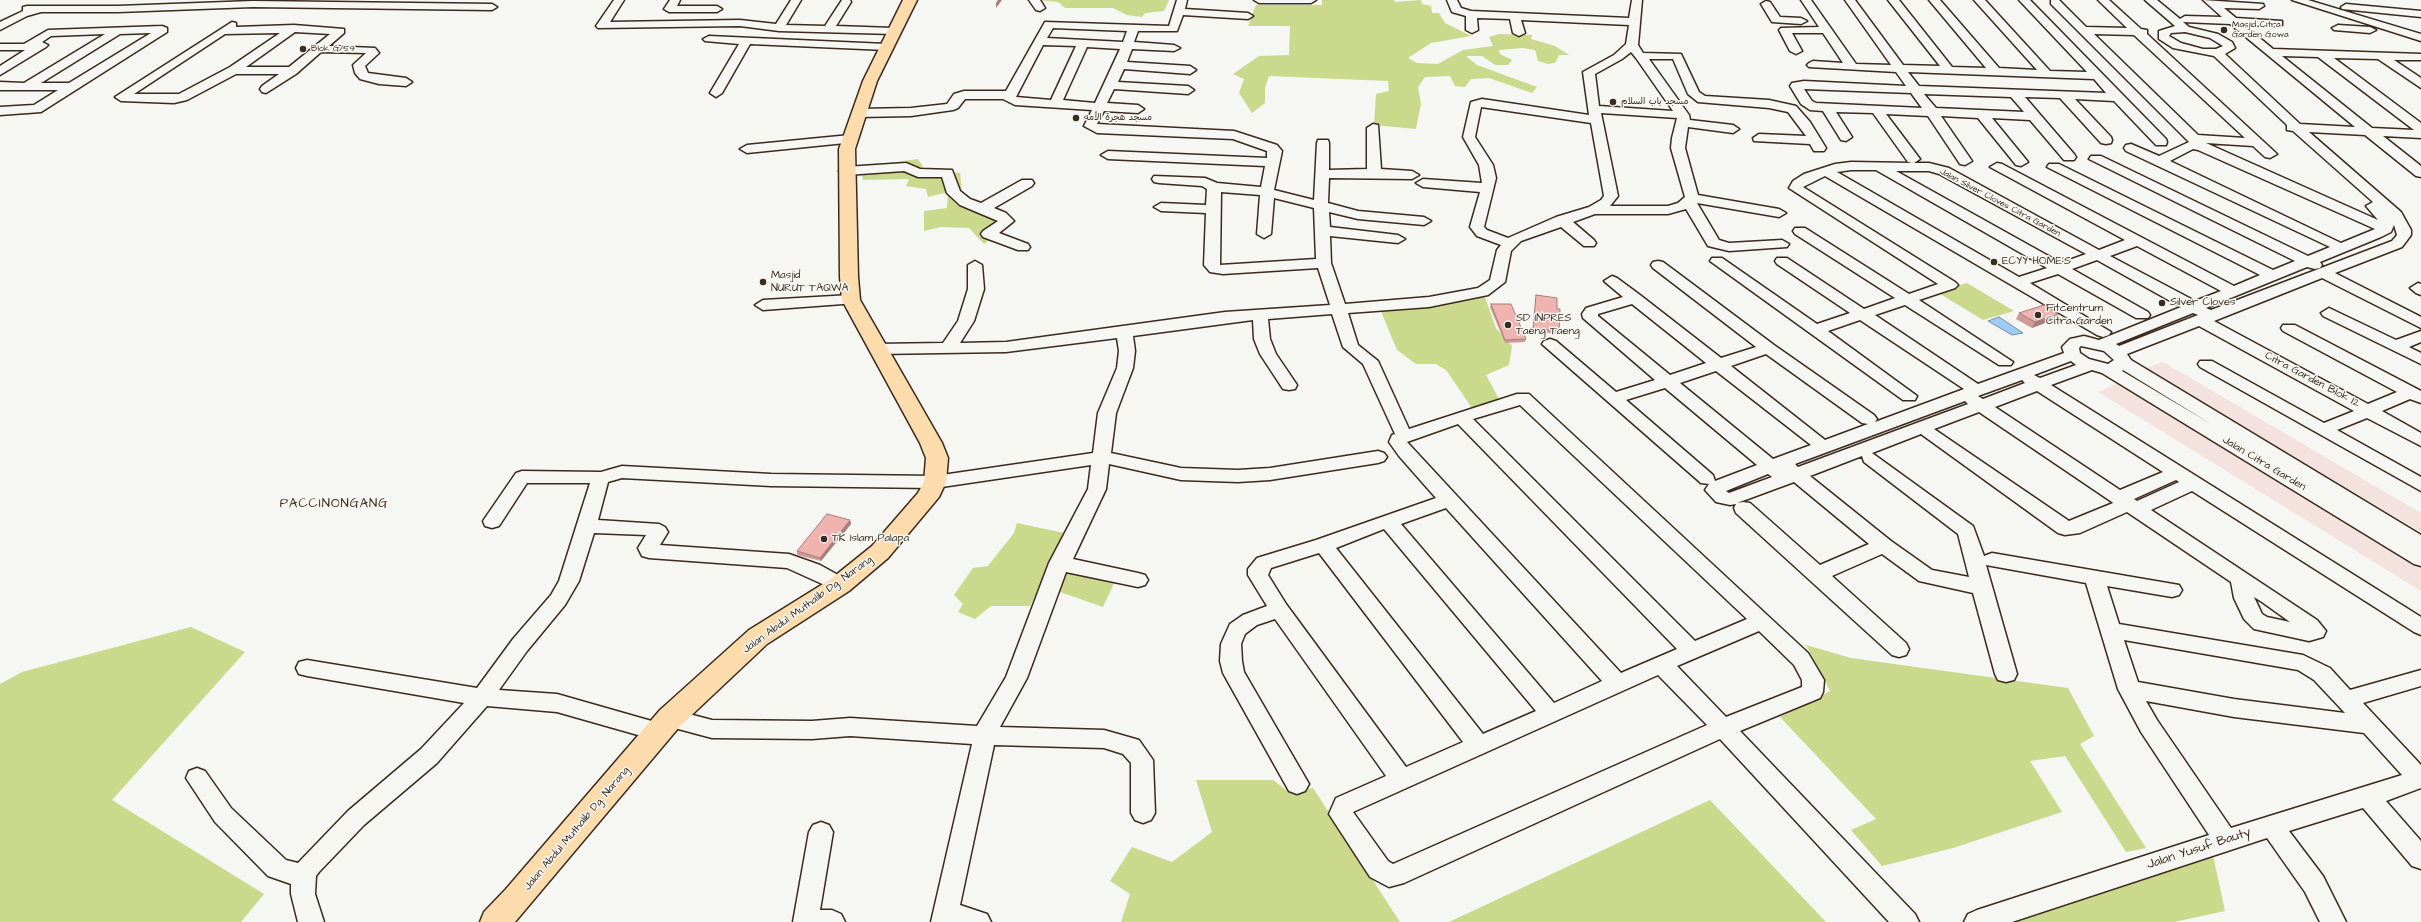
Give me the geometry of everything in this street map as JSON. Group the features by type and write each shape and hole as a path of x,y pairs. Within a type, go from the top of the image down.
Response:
{"main road":[{"path":"851,300 846,171 847,149 870,81 893,31 910,0"},
{"name":"Jalan Abdul Muthalib Dg. Narang","path":"495,922 522,893 664,725 758,637 840,585 880,552 928,497 935,482 937,458 931,443 877,349 851,300"}],"street":[{"path":"0,27 22,14 55,0"},
{"path":"619,0 602,26 740,23 780,28 893,31"},
{"path":"675,0 669,9 719,4"},
{"path":"780,28 796,0"},
{"path":"1010,95 1049,24 1172,29 1182,0"},
{"path":"1259,0 1311,0"},
{"path":"1452,0 1456,10 1471,14 1634,22"},
{"path":"1637,0 1634,22 1636,50 1683,119 1678,138 1678,148 1690,200 1709,239 1716,245 1729,246 1782,244"},
{"path":"1806,0 1852,67"},
{"path":"1850,0 1932,112 1965,161"},
{"path":"1893,0 1949,70"},
{"path":"1934,0 1996,72"},
{"path":"1979,0 2046,73"},
{"path":"2024,0 2161,142"},
{"path":"2103,0 2270,154"},
{"path":"2297,0 2421,38"},
{"path":"2393,0 2419,14"},
{"path":"41,5 255,2 308,6 492,7"},
{"path":"828,30 846,2"},
{"path":"2055,2 2194,139 2257,142"},
{"path":"2084,30 2173,33 2214,36 2228,44 2229,48 2225,51 2210,53 2177,46 2173,33 2151,2"},
{"path":"2151,2 2187,20 2278,24"},
{"path":"2215,2 2259,6"},
{"path":"2215,2 2270,52 2421,174"},
{"path":"709,23 719,4"},
{"path":"1766,4 1776,20 1824,26"},
{"path":"2309,4 2419,14"},
{"path":"237,20 223,31 121,97 174,99 211,84 234,70 287,29 300,10 308,6"},
{"path":"201,87 202,82 287,29 330,6"},
{"path":"1179,12 1248,16"},
{"path":"0,18 22,14"},
{"path":"1471,14 1472,30"},
{"path":"1514,16 1519,33"},
{"path":"1796,50 1785,30 1824,26"},
{"path":"1134,28 1111,85 1090,125 1094,129 1234,135 1272,148 1275,151 1267,193 1264,234"},
{"path":"2338,28 2393,30"},
{"path":"223,31 287,29 340,32 292,71 266,89"},
{"path":"0,71 59,33"},
{"path":"0,110 37,109 153,37 113,33 59,33 47,34 26,47"},
{"path":"27,86 113,33"},
{"path":"2093,40 2147,41 2173,33"},
{"path":"709,39 886,47"},
{"path":"716,93 746,40"},
{"path":"1039,41 1174,48"},
{"path":"1055,104 1083,44"},
{"path":"0,47 38,46"},
{"path":"320,49 371,50 373,53 359,65 361,73 364,76 379,80 406,82"},
{"path":"877,349 1006,347 1225,317 1429,302 1483,292 1496,282 1504,250 1516,238 1561,220 1594,210 1606,203 1611,196 1595,115 1589,72 1618,57 1636,50 1677,56 1694,94 1702,99 1769,104 1792,109 1806,125 1816,144 1759,138"},
{"path":"2270,52 2421,57"},
{"path":"1974,396 2037,383 2090,365 2116,361 2203,315 2234,292 2386,229 2388,223 2380,212 2210,53"},
{"path":"2320,53 2421,129"},
{"path":"2381,56 2421,84"},
{"path":"1120,65 1190,70"},
{"path":"1813,65 2096,76"},
{"path":"234,70 292,71"},
{"path":"1111,85 1188,90"},
{"path":"0,86 72,87"},
{"path":"2034,116 1827,108 1807,104 1796,86 2117,97"},
{"path":"2015,93 2069,157"},
{"path":"859,113 911,112 949,107 954,105 958,97 964,95 1010,95"},
{"path":"1010,95 1010,98 1015,101 1138,109"},
{"path":"2064,96 2106,140"},
{"path":"1511,244 1482,233 1476,224 1488,188 1486,165 1469,137 1476,104 1485,103 1595,115 1683,119 1733,130"},
{"path":"1827,108 1846,137"},
{"path":"1877,110 1913,159"},
{"path":"1982,114 2021,162"},
{"path":"2285,124 2370,132 2421,134"},
{"path":"2090,365 2073,355 2070,347 2076,342 2088,341 2203,315 2325,272 2397,244 2402,240 2404,230 2396,215 2285,124"},
{"path":"1373,128 1374,172"},
{"path":"747,149 850,139"},
{"path":"1323,143 1322,231 1324,263 1351,347 1370,361 1401,430"},
{"path":"2160,161 2190,145 2201,146 2386,229"},
{"path":"2130,148 2335,244"},
{"path":"1108,155 1272,162"},
{"path":"2096,159 2308,261 2325,272 2421,324"},
{"name":"Jalan Silver Cloves Citra Garden","path":"1904,296 1945,282 1796,188 1798,184 1808,177 1851,166 1929,167 1944,171 2203,315"},
{"path":"1878,166 2142,315"},
{"path":"1997,166 2234,292"},
{"path":"846,171 906,167 918,172 947,173 954,194 965,202 1007,221 988,234 1023,247"},
{"path":"2054,167 2273,276"},
{"path":"1322,174 1374,172 1412,175"},
{"path":"1828,172 2013,280 2102,338 2116,361"},
{"path":"1159,180 1205,182 1214,187 1246,188 1358,215 1424,221"},
{"path":"982,209 1027,182"},
{"path":"1423,183 1488,188"},
{"path":"1214,187 1211,265 1215,269 1223,270 1324,263"},
{"path":"1594,210 1668,210 1678,208 1690,200 1779,213"},
{"path":"2170,224 2243,201"},
{"path":"1161,207 1212,209"},
{"path":"2380,212 2396,215"},
{"path":"1561,220 1588,243"},
{"path":"1322,231 1398,239"},
{"path":"1800,231 1904,296 2005,362"},
{"path":"2013,280 2133,239"},
{"path":"1717,261 1909,396"},
{"path":"1782,261 1857,312 2128,504 2240,578"},
{"path":"949,347 966,321 974,296 976,289 975,265"},
{"path":"1658,265 1762,343 1868,419"},
{"path":"1612,281 1817,441"},
{"path":"1811,327 1904,296"},
{"path":"1635,298 1592,311 1590,314 1591,318 1662,377 1783,470 1926,576 1981,587"},
{"path":"762,305 851,300"},
{"path":"2329,313 2396,346 2418,355"},
{"path":"1260,314 1262,339 1266,349 1276,368 1289,385"},
{"name":"Citra Garden Blok I2","path":"2203,315 2421,440"},
{"path":"2289,328 2410,392"},
{"path":"978,922 945,917 984,736 1016,678 1059,563 1097,489 1103,457 1107,413 1125,368 1127,351 1124,332"},
{"path":"2396,346 2421,336"},
{"path":"1608,395 1762,343"},
{"path":"1550,344 1707,479"},
{"path":"1783,470 1974,396 2022,373 2073,355"},
{"name":"Jalan Citra Garden","path":"2116,361 2421,544"},
{"name":"Jalan Citra Garden","path":"2116,361 2421,559"},
{"path":"2206,364 2421,485"},
{"path":"2022,373 2421,628"},
{"path":"2318,427 2363,407 2410,392"},
{"path":"1617,683 1398,442 1402,437 1523,398 1762,621 1801,659 1813,680 1812,692 1723,728 1395,876 1389,876 1380,869 1341,814 1341,809 1352,801 1401,778 1551,714 1617,683 1762,621"},
{"path":"1461,417 1692,651"},
{"path":"1930,434 2065,528 2073,528 2128,504 2193,483"},
{"path":"492,521 522,477 597,477 598,479 622,472 771,480 935,482 1103,457 1181,474 1238,476 1270,474 1378,456"},
{"path":"1870,458 1966,531 1975,557 1981,587 2006,674"},
{"path":"2128,504 2177,473"},
{"path":"311,922 303,894 304,874 310,864 356,818 429,756 482,697 558,600 569,581 587,526 598,479"},
{"path":"1401,778 1279,608 1258,575 1258,569 1264,563 1323,545 1450,500"},
{"path":"1743,508 1899,649"},
{"path":"1388,521 1551,714"},
{"path":"587,526 652,529 658,532 648,548 649,551 789,561 813,570 840,585"},
{"path":"1323,545 1478,746"},
{"path":"1817,574 1884,546"},
{"path":"1992,560 2172,590"},
{"path":"1059,563 1138,580"},
{"path":"2094,577 2129,688 2149,726 2226,840"},
{"path":"1279,608 1250,620 1237,629 1231,644 1231,661 1234,673 1297,784"},
{"path":"2110,630 2303,663 2322,674 2420,779"},
{"path":"1661,664 1906,922"},
{"path":"307,668 482,697 558,703 664,725 712,729 812,730 850,727 984,736 1104,739 1131,747 1142,760 1143,813"},
{"path":"2345,700 2421,678"},
{"path":"2129,688 2234,708 2369,725"},
{"path":"197,778 223,815 277,868 288,873 304,874"},
{"name":"Jalan Yusuf Bauty","path":"1979,922 2226,840 2368,797 2420,779"},
{"path":"2368,797 2421,858"},
{"path":"2272,826 2314,884 2326,920"},
{"path":"806,922 821,832"},
{"path":"818,922 832,922"}],"shaded area":[{"path":"2163,362 2421,513 2421,532 2144,369"},
{"path":"2118,383 2421,568 2421,591 2098,392"}],"green space":[{"path":"1038,0 1169,0 1164,11 1145,13 1142,17 1127,15 1113,8 1065,8 1058,2"},
{"path":"1322,0 1394,0 1395,2 1421,0 1422,4 1431,6 1432,13 1439,13 1445,23 1471,36 1431,43 1408,58 1417,63 1438,64 1463,50 1493,46 1489,37 1499,34 1532,35 1531,39 1555,46 1569,55 1559,55 1555,63 1548,64 1538,61 1535,50 1522,48 1499,50 1500,54 1512,60 1508,65 1495,65 1482,56 1466,56 1477,65 1537,87 1532,93 1489,78 1471,79 1465,87 1455,86 1450,76 1425,77 1418,87 1421,104 1416,129 1374,125 1376,94 1389,91 1388,81 1269,76 1265,88 1265,103 1252,113 1239,93 1244,79 1233,74 1259,56 1289,55 1290,26 1248,26 1256,5 1322,5"},
{"path":"918,159 925,170 960,173 962,192 968,199 1010,218 1012,223 984,244 969,228 941,227 924,231 924,211 947,208 948,192 928,197 926,189 906,186 909,179 863,180 861,167"},
{"path":"1967,283 2014,311 1983,320 1937,292"},
{"path":"1485,297 1496,328 1512,346 1509,365 1486,375 1500,401 1472,408 1446,370 1436,364 1416,364 1397,350 1380,309 1463,301"},
{"path":"1017,523 1069,534 1030,606 991,606 975,619 958,612 963,604 954,595 973,568 988,566 1014,533"},
{"path":"1066,568 1115,581 1103,607 1057,591"},
{"path":"191,627 245,652 112,800 264,894 241,922 0,922 0,684 22,672"},
{"path":"1806,645 1851,658 2068,688 2094,736 2080,744 2146,848 2126,852 2065,756 2030,761 2062,812 1953,848 1882,866 1851,830 1876,819 1780,717 1830,691"},
{"path":"1196,780 1273,780 1290,793 1313,788 1400,922 1121,922 1130,894 1110,881 1132,847 1172,862 1212,832"},
{"path":"1710,800 1826,922 1449,922"},
{"path":"2212,851 2225,911 2174,922 2009,922"}],"water":[{"path":"1999,317 2023,333 2012,335 1988,321"}],"building":[{"path":"1536,295 1557,298 1557,309 1560,309 1559,331 1533,328"},
{"name":"SD INPRES Taeng Taeng","path":"1491,304 1511,304 1526,339 1505,340"},
{"path":"2044,305 2058,314 2035,322 2019,313"},
{"name":"TK Islam Palapa","path":"827,514 850,520 820,558 797,551"}],"place":[{"name":"Masjid Citra Garden Gowa","path":"2224,30"},
{"name":"Blok G/59","path":"303,49"},
{"name":"مسجد باب السلام","path":"1613,102"},
{"name":"مسجد هجرة الأمه","path":"1076,118"},
{"name":"ECYY HOME'S","path":"1994,262"},
{"name":"Masjid NURUT TAQWA","path":"763,282"},
{"name":"Silver Cloves","path":"2162,303"},
{"name":"Fitcentrum Citra Garden","path":"2038,315"},
{"name":"SD INPRES Taeng Taeng","path":"1508,325"},
{"name":"TK Islam Palapa","path":"824,539"}],"district":[{"name":"PACCINONGANG","path":"334,504"}]}
